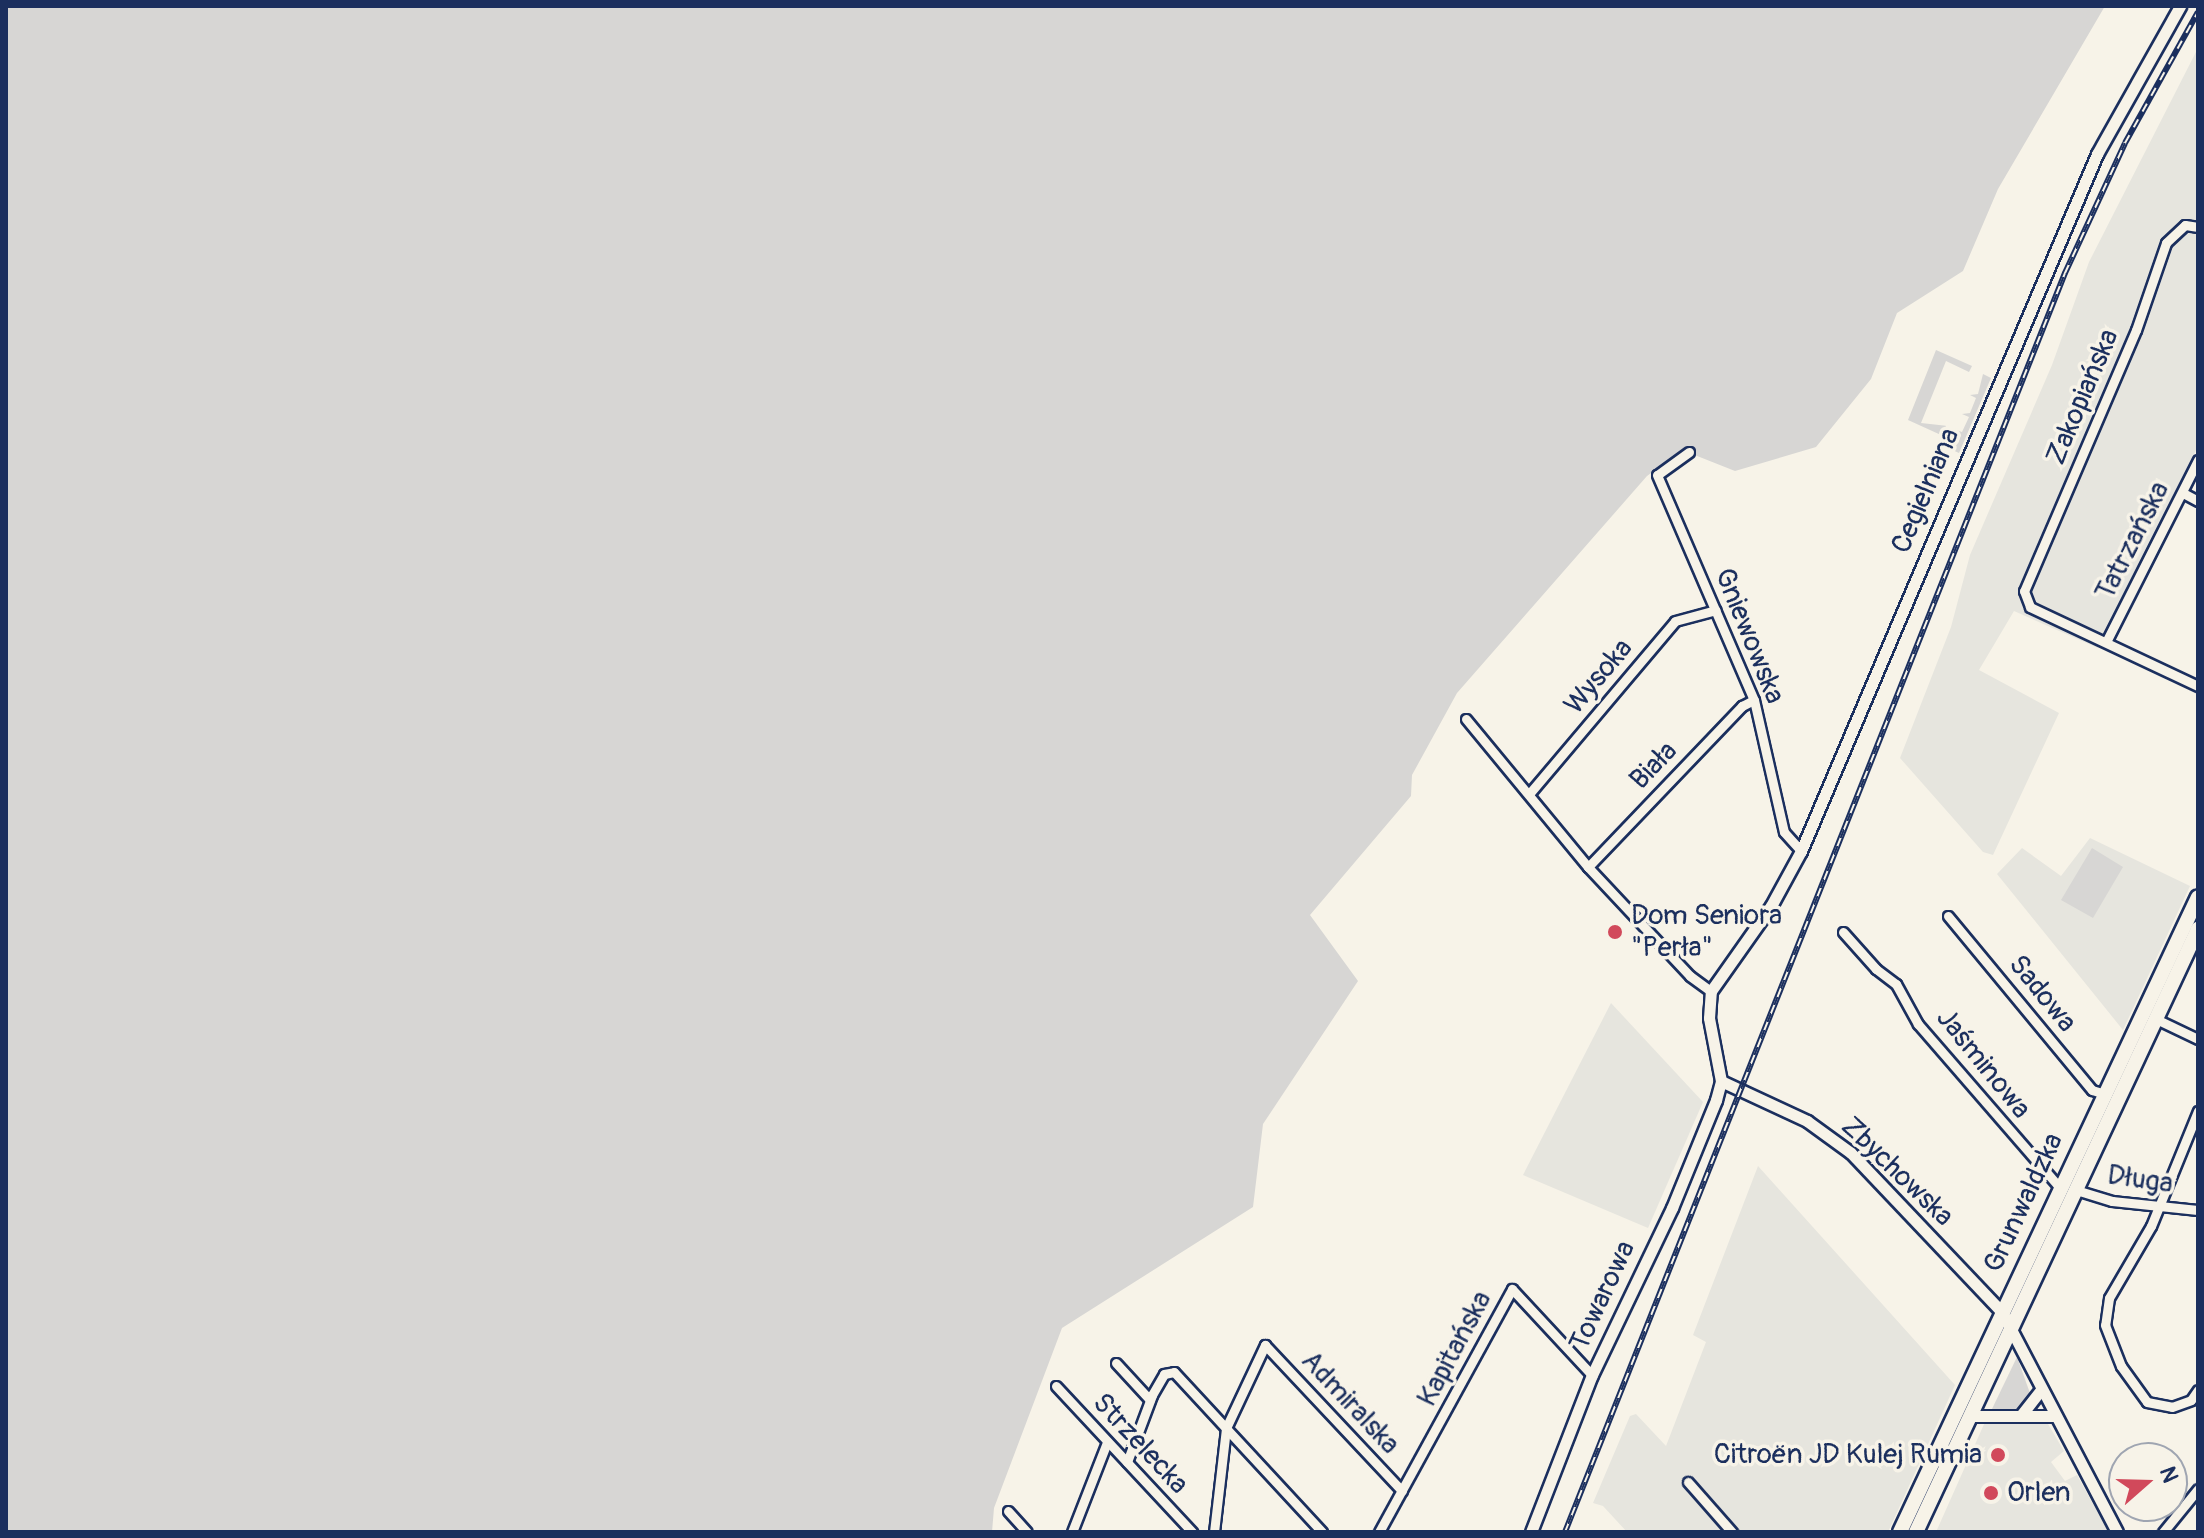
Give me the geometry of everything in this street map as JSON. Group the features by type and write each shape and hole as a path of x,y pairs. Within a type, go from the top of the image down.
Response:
{"main road":[{"name":"Grunwaldzka","path":"1900,1532 2198,897"},
{"name":"Grunwaldzka","path":"1916,1532 1973,1416 2198,929"}],"street":[{"name":"Cegielniana","path":"1711,991 1771,906 1801,851 2092,166 2180,6"},
{"name":"Zakopiańska","path":"2106,642 2030,607 2024,591 2136,330 2166,243 2185,225 2198,227"},
{"name":"Gniewowska","path":"1689,452 1657,475 1754,700 1784,832 1801,851"},
{"name":"Tatrzańska","path":"2106,642 2198,460"},
{"path":"2183,493 2198,501"},
{"name":"Wysoka","path":"1529,794 1675,621 1716,610"},
{"path":"2106,642 2198,686"},
{"name":"Biała","path":"1588,867 1742,706 1754,700"},
{"path":"1466,719 1588,867 1690,976 1711,991 1709,1018 1721,1081"},
{"name":"Sadowa","path":"1948,916 2092,1090 2105,1094"},
{"name":"Jaśminowa","path":"1843,932 1876,969 1896,984 1918,1024 2060,1188"},
{"path":"2156,1019 2198,1039"},
{"name":"Zbychowska","path":"1721,1081 1800,1117 1851,1153 2002,1312"},
{"name":"Towarowa","path":"1531,1532 1592,1375 1672,1208 1721,1081"},
{"path":"2198,1111 2159,1206 2109,1298 2105,1325 2121,1366 2147,1402 2172,1407 2191,1400 2198,1390"},
{"name":"Długa","path":"2076,1190 2112,1201 2198,1210"},
{"name":"Kapitańska","path":"1379,1532 1488,1326 1512,1289 1592,1375"},
{"path":"2002,1312 2117,1532"},
{"name":"Admiralska","path":"1226,1428 1265,1345 1402,1491"},
{"name":"Strzelecka","path":"1116,1363 1150,1400"},
{"path":"1127,1462 1150,1400 1164,1374 1174,1372 1322,1532"},
{"name":"Strzelecka","path":"1056,1386 1192,1532"},
{"path":"2022,1414 2041,1390"},
{"path":"1973,1416 2055,1416"},
{"path":"1214,1532 1226,1428"},
{"path":"1072,1532 1107,1442"},
{"path":"1688,1482 1732,1532"},
{"path":"2163,1532 2198,1489"},
{"path":"1008,1511 1027,1532"}],"shaded area":[{"path":"6,6 2105,6 1998,189 1963,271 1897,313 1871,379 1816,447 1735,471 1682,450 1647,476 1457,693 1412,775 1411,796 1310,915 1358,981 1263,1124 1253,1207 1062,1328 994,1508 992,1532 6,1532"},
{"path":"2198,48 2198,446 2098,648 2014,611 1979,670 2059,713 1993,855 1983,852 1900,758 1951,627 1970,555 2052,365 2089,262"},
{"path":"1936,350 1972,366 1969,372 1946,361 1921,423 1948,426 1941,435 1908,420"},
{"path":"1983,374 1991,378 1959,453 1948,448 1951,442 1958,443 1961,435 1956,430 1962,432 1969,417 1962,414 1970,413 1976,398 1970,395 1978,394"},
{"path":"2090,838 2190,886 2123,1030 1997,874 2022,848 2061,876"},
{"path":"2092,848 2123,867 2093,918 2061,900"},
{"path":"1611,1003 1703,1102 1648,1228 1523,1175"},
{"path":"1758,1166 1955,1385 1888,1532 1627,1532 1603,1506 1593,1503 1630,1416 1636,1414 1666,1446 1706,1342 1693,1335"},
{"path":"2017,1357 2031,1396 2019,1410 1991,1411"},
{"path":"1985,1422 2048,1424 2064,1451 2051,1462 2065,1481 2077,1475 2108,1531 1936,1532"}],"railway":[{"path":"1565,1532 2065,273 2125,143 2198,12"}],"place":[{"name":"Dom Seniora \"Perła\"","path":"1615,932"},
{"name":"Citroën JD Kulej Rumia","path":"1998,1455"},
{"name":"Orlen","path":"1991,1493"}]}
